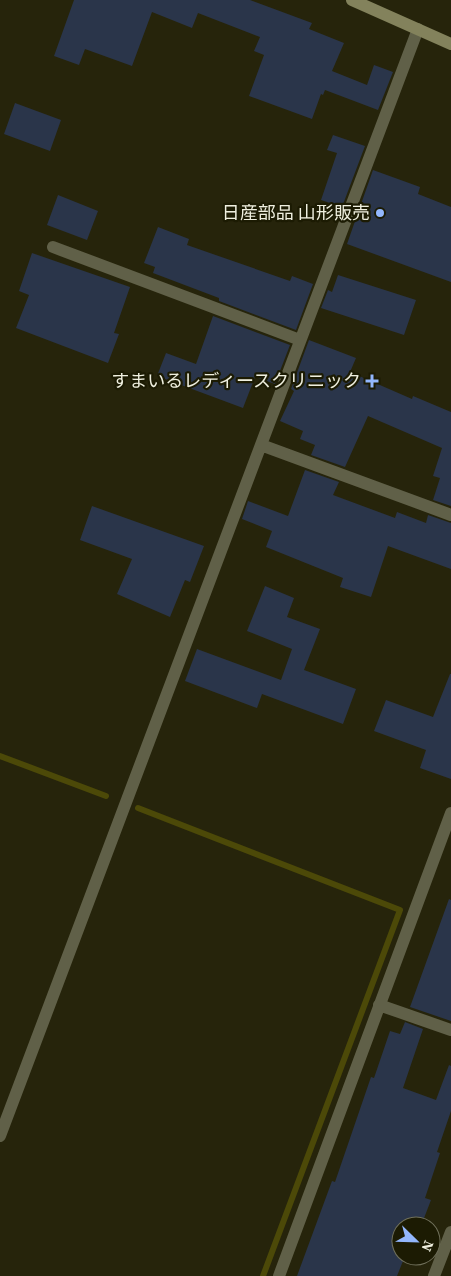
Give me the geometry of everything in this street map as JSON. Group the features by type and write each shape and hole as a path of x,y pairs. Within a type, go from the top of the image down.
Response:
{"main road":[{"path":"352,0 451,44"}],"lane":[{"path":"0,1136 418,29"},
{"path":"53,247 300,340"},
{"path":"261,445 451,515"},
{"path":"279,1276 379,1005 445,846 451,813"},
{"path":"379,1005 451,1030"},
{"path":"434,1276 451,1232"}],"building":[{"path":"74,0 250,0 312,23 309,29 344,43 332,71 367,85 374,65 393,72 378,110 325,90 323,95 321,94 312,119 249,96 264,55 254,51 260,37 198,13 192,28 152,12 132,66 85,49 79,65 54,56"},
{"path":"15,103 61,120 50,151 4,134"},
{"path":"333,135 365,146 342,207 321,200 337,153 327,150"},
{"path":"373,170 420,187 418,194 451,207 451,282 347,244"},
{"path":"58,195 98,211 87,240 47,225"},
{"path":"158,227 189,239 187,245 290,281 292,276 313,284 296,330 219,301 219,298 153,273 155,267 144,263"},
{"path":"32,253 130,287 114,333 119,334 108,363 16,328 29,295 19,291"},
{"path":"338,275 416,300 404,335 321,308 328,290 332,292"},
{"path":"213,316 290,345 275,384 255,377 243,408 157,376 166,353 196,364"},
{"path":"309,340 356,358 350,372 412,399 413,396 451,412 451,506 433,500 440,478 433,476 442,448 368,416 345,467 311,455 315,445 300,439 303,431 280,421 294,391 291,389"},
{"path":"305,470 339,482 333,495 395,518 397,512 426,523 428,515 451,523 451,569 388,546 371,597 340,587 343,578 266,547 272,531 242,519 248,501 288,516"},
{"path":"92,506 204,546 190,582 185,580 170,617 117,594 132,559 80,540"},
{"path":"265,586 294,598 287,617 320,629 304,670 356,689 343,724 262,694 257,708 185,681 197,649 281,680 292,649 247,631"},
{"path":"450,674 451,779 420,768 426,750 374,731 386,700 433,717"},
{"path":"449,899 451,900 451,1021 410,1007"},
{"path":"405,1022 423,1029 403,1088 436,1100 449,1065 451,1066 451,1111 437,1152 440,1153 425,1198 431,1200 425,1216 391,1216 391,1266 401,1266 397,1276 297,1276 332,1181 335,1182 371,1077 374,1078 390,1031 400,1034"}],"waterway":[{"path":"0,756 106,796"},
{"path":"138,808 400,910 263,1276"}],"place":[{"name":"日産部品 山形販売","path":"380,213"},
{"name":"すまいるレディースクリニック","path":"372,381"}]}
